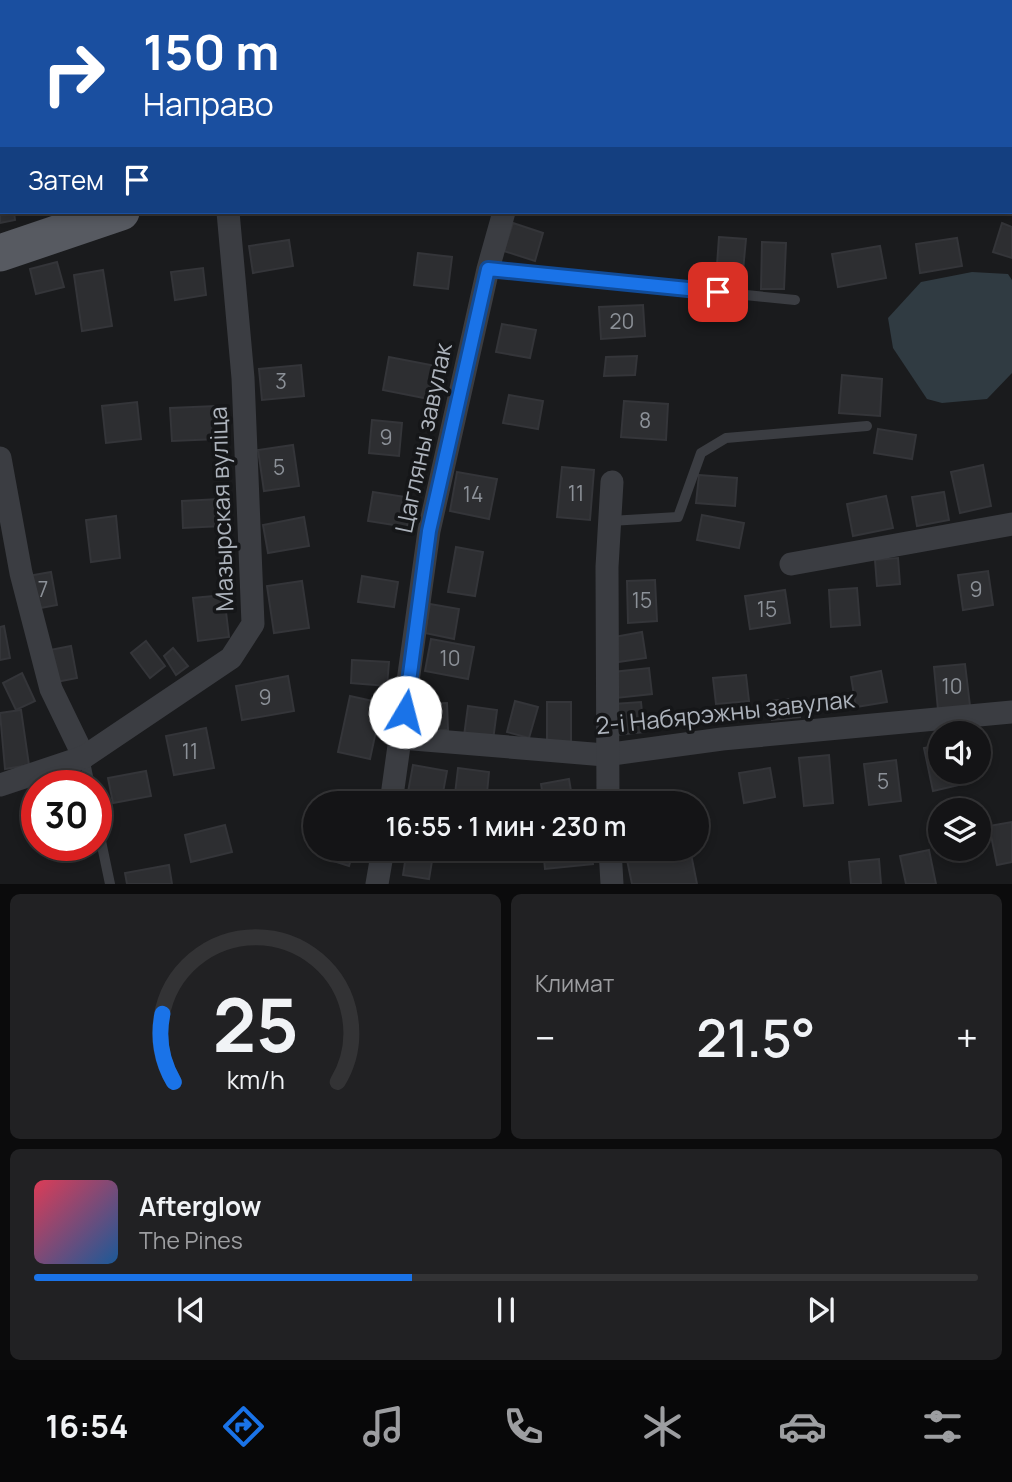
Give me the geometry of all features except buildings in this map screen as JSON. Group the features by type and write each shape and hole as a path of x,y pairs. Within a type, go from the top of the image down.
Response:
{"main road":[{"path":"0,253 115,214"}],"street":[{"name":"Мазырская вуліца","path":"0,785 84,757 231,658 253,624 243,378 228,214"},
{"name":"Цагляны завулак","path":"393,791 429,531 488,269 503,214"},
{"path":"0,458 21,573 51,689 84,757"},
{"path":"607,791 605,755 612,482"},
{"path":"791,564 1012,524"},
{"name":"2-і Набярэжны завулак","path":"401,738 605,755 722,739 1012,712"},
{"path":"377,884 381,861"},
{"path":"611,861 612,884"}],"lane":[{"path":"488,269 795,300"},
{"path":"610,521 678,517 701,453 726,439 867,426"},
{"path":"84,757 87,770"},
{"path":"105,861 110,884"}],"shaded area":[{"path":"972,272 1008,274 1012,280 1012,373 987,399 942,403 927,399 893,348 888,318 921,282"}],"route":[{"path":"405,712 429,531 488,269 718,292"}]}
